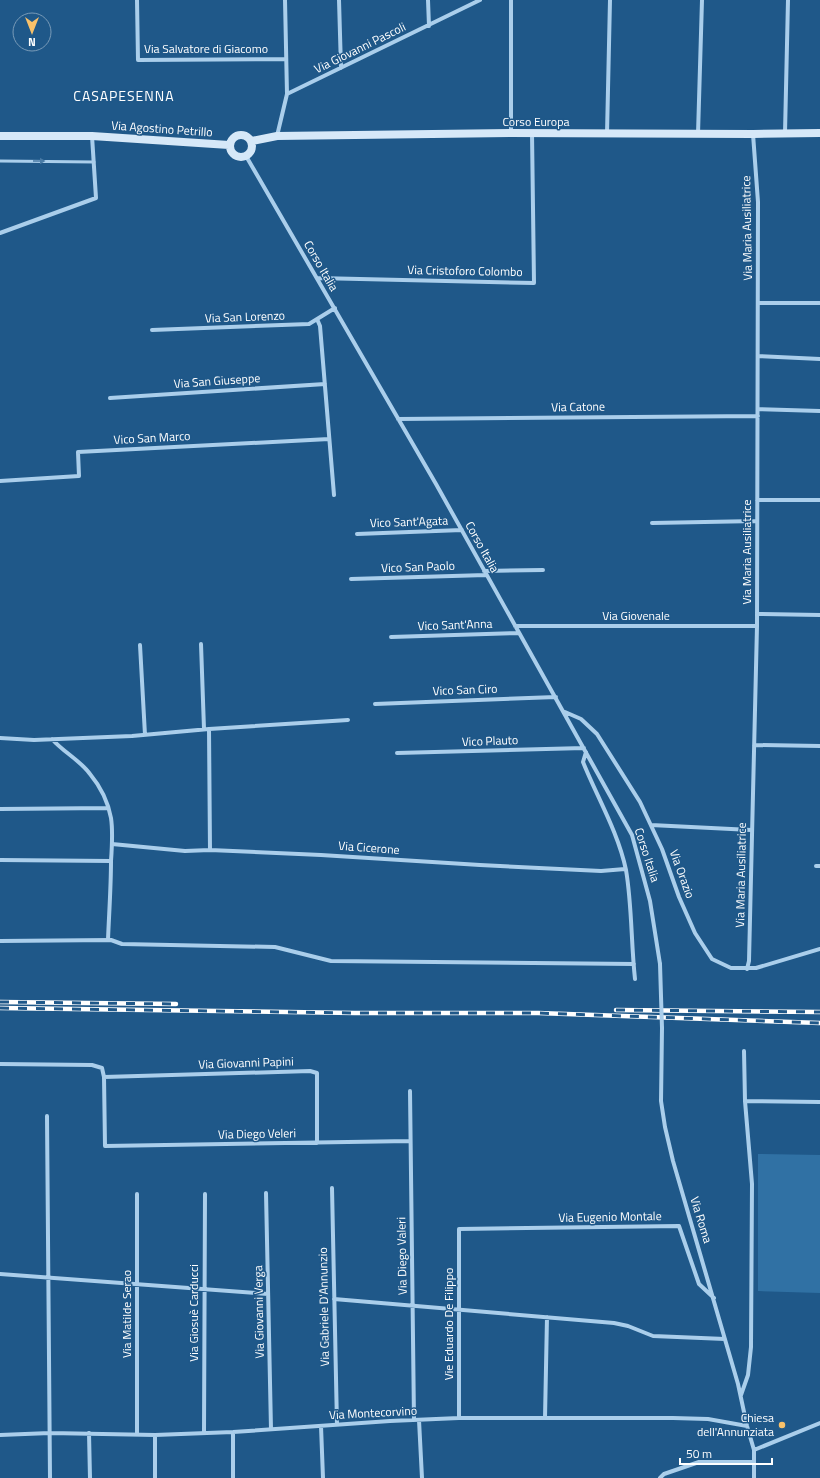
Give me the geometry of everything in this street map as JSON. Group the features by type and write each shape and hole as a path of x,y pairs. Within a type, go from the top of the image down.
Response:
{"street":[{"name":"Via Salvatore di Giacomo","path":"137,0 138,60 286,59"},
{"path":"277,136 287,94 285,0"},
{"path":"339,0 341,68"},
{"path":"428,0 428,26"},
{"name":"Via Giovanni Pascoli","path":"287,94 480,0"},
{"path":"511,0 511,134"},
{"path":"607,134 610,0"},
{"path":"698,134 702,0"},
{"path":"785,134 788,0"},
{"name":"Corso Europa","path":"252,141 277,136 820,133"},
{"path":"239,134 247,136 252,141 251,152 246,156 235,156 230,149 232,138 239,134"},
{"name":"Via Cristoforo Colombo","path":"317,278 534,283 532,134"},
{"name":"Via Maria Ausiliatrice","path":"747,969 749,961 757,626 758,202 753,134"},
{"name":"Via Agostino Petrillo","path":"0,136 92,136 230,146"},
{"path":"0,234 96,198 92,136"},
{"name":"Corso Italia","path":"246,156 462,530 518,633 556,697 632,835 650,901 660,964"},
{"path":"758,303 820,303"},
{"name":"Via San Lorenzo","path":"152,330 309,324 335,308"},
{"path":"317,319 320,326 334,495"},
{"path":"758,356 820,359"},
{"name":"Via San Giuseppe","path":"110,398 325,384"},
{"path":"758,409 820,411"},
{"name":"Via Catone","path":"398,419 758,416"},
{"name":"Vico San Marco","path":"0,480 79,476 78,452 330,439"},
{"path":"757,500 820,500"},
{"path":"652,523 757,522"},
{"name":"Vico Sant'Agata","path":"357,534 462,530"},
{"name":"Vico San Paolo","path":"351,579 543,570"},
{"path":"757,614 820,615"},
{"name":"Via Giovenale","path":"515,626 757,626"},
{"name":"Vico Sant'Anna","path":"392,637 518,633"},
{"path":"201,644 204,729"},
{"path":"140,645 145,735"},
{"name":"Vico San Ciro","path":"375,704 556,697"},
{"name":"Via Orazio","path":"564,712 581,719 597,734 640,802 662,849 679,897 695,933 712,959 731,968 747,969 756,968 820,949"},
{"path":"0,738 52,739 145,735 204,729 348,720"},
{"path":"209,729 210,850"},
{"path":"52,739 58,746 75,758 90,773 100,788 108,808 111,819 112,844 108,940"},
{"path":"754,745 820,746"},
{"path":"585,750 583,762 616,838 625,869 635,979"},
{"name":"Vico Plauto","path":"397,753 585,750"},
{"path":"0,809 108,808"},
{"path":"651,825 751,830"},
{"name":"Via Cicerone","path":"112,844 185,851 210,850 321,855 480,866 601,871 625,869"},
{"path":"0,860 111,861"},
{"path":"0,941 108,940 122,944 275,947 331,961 634,964"},
{"name":"Via Roma","path":"660,964 662,1028 661,1100 665,1127 673,1161 741,1395 747,1426 754,1450 754,1478"},
{"path":"741,1395 748,1376 751,1347 752,1184 745,1101 744,1051"},
{"path":"0,1064 92,1065 102,1068 104,1078"},
{"name":"Via Giovanni Papini","path":"104,1078 310,1071 317,1073 316,1143"},
{"name":"Via Diego Veleri","path":"104,1078 105,1146 410,1141"},
{"name":"Via Diego Valeri","path":"410,1091 414,1420"},
{"path":"745,1101 820,1102"},
{"path":"47,1116 50,1478"},
{"name":"Via Gabriele D'Annunzio","path":"332,1188 337,1425"},
{"name":"Via Giovanni Verga","path":"266,1193 271,1429"},
{"name":"Via Matilde Serao","path":"137,1194 137,1434"},
{"name":"Via Giosuè Carducci","path":"204,1433 205,1194"},
{"name":"Via Eugenio Montale","path":"459,1229 679,1226 699,1284 714,1298"},
{"name":"Vie Eduardo De Filippo","path":"459,1229 459,1418"},
{"path":"0,1274 137,1283 268,1294"},
{"path":"334,1299 412,1307 614,1322 653,1336 725,1339"},
{"path":"545,1418 547,1317"},
{"name":"Via Montecorvino","path":"0,1435 50,1433 155,1435 233,1432 459,1418 673,1418 708,1420 747,1426"},
{"path":"419,1420 422,1478"},
{"path":"754,1450 820,1423"},
{"path":"320,1426 323,1478"},
{"path":"233,1432 233,1478"},
{"path":"89,1433 90,1478"},
{"path":"155,1435 155,1478"},
{"path":"660,1478 664,1474 699,1462 754,1462"}],"lane":[{"path":"0,161 94,162"}],"shaded area":[{"path":"758,1154 820,1155 820,1293 758,1291"}],"railway":[{"path":"0,1002 176,1004"},
{"path":"0,1008 355,1013 538,1013 820,1023"},
{"path":"616,1010 820,1012"}],"place":[{"name":"Chiesa dell'Annunziata","path":"782,1425"}],"district":[{"name":"CASAPESENNA","path":"124,96"}]}
